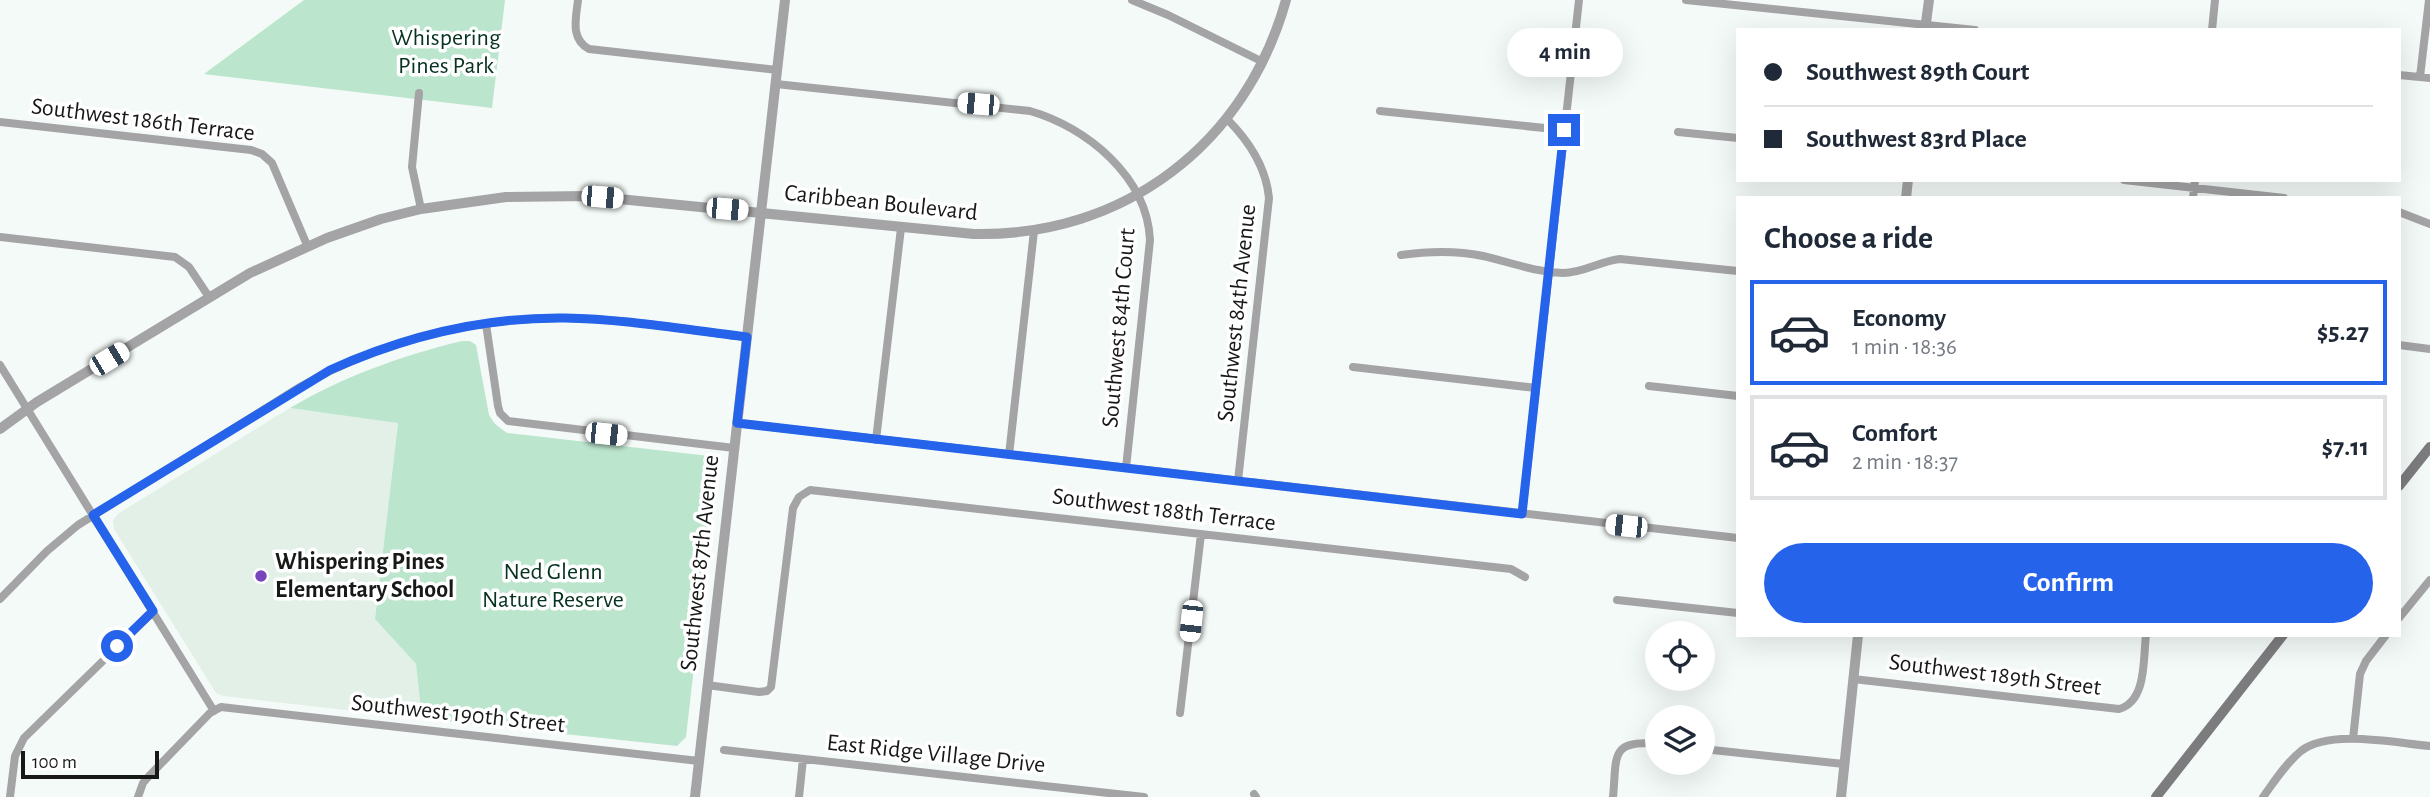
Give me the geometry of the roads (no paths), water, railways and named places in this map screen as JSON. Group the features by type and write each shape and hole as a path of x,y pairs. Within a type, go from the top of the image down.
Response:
{"main road":[{"path":"2401,483 2430,447"},
{"path":"2156,797 2281,637"}],"street":[{"path":"578,0 575,31 580,42 595,50 777,70"},
{"name":"Southwest 87th Avenue","path":"695,797 785,0"},
{"path":"1132,0 1263,62"},
{"name":"Caribbean Boulevard","path":"0,429 27,409 250,273 307,245 365,224 421,209 486,199 560,195 974,234 1034,231 1089,217 1136,195 1186,161 1227,119 1242,100 1263,62 1286,0"},
{"path":"1522,514 1579,0"},
{"path":"1686,0 1926,27 1929,0"},
{"path":"2212,28 2215,0"},
{"path":"2420,77 2429,0"},
{"path":"2401,75 2430,78"},
{"name":"Southwest 84th Court","path":"776,84 1012,107 1039,113 1070,127 1120,169 1147,217 1150,240 1126,468"},
{"path":"419,93 412,167 421,209"},
{"path":"1380,111 1564,130"},
{"name":"Southwest 84th Avenue","path":"1227,119 1256,156 1267,182 1269,198 1238,481"},
{"name":"Southwest 186th Terrace","path":"0,122 251,150 262,154 276,171 307,245"},
{"path":"1678,132 1736,138"},
{"path":"2140,182 2264,196"},
{"path":"2401,213 2430,224"},
{"path":"876,440 901,228"},
{"path":"1009,455 1034,231"},
{"path":"0,237 175,257 189,267 209,298"},
{"path":"1401,255 1433,251 1455,252 1548,272 1580,271 1620,259 1736,271"},
{"path":"0,599 57,542 93,515 330,370 359,358 411,340 486,324 549,318 584,319 747,337"},
{"path":"486,324 498,407 508,421 734,448"},
{"path":"2401,345 2430,349"},
{"path":"0,365 214,710 146,779 138,797"},
{"path":"1353,367 1536,388"},
{"path":"1649,386 1736,396"},
{"path":"737,423 1736,538"},
{"name":"Southwest 188th Terrace","path":"707,685 759,692 769,689 773,680 793,508 799,496 818,490 1511,569 1525,577"},
{"path":"1180,713 1200,534"},
{"path":"2401,616 2430,580"},
{"path":"1617,600 1736,613"},
{"path":"10,797 15,756 24,738 153,611"},
{"path":"1841,797 1858,637"},
{"name":"Southwest 189th Street","path":"1853,679 2113,709 2131,704 2137,695 2146,637"},
{"path":"2353,739 2360,674 2366,661 2384,637"},
{"name":"Southwest 190th Street","path":"214,710 225,707 699,761"},
{"path":"2263,797 2292,759 2306,747 2330,739 2430,746"},
{"path":"1613,797 1618,756 1626,746 1637,742 1645,743"},
{"name":"East Ridge Village Drive","path":"724,750 1144,797"},
{"path":"1715,750 1844,764"},
{"path":"799,797 803,759"}],"place":[{"name":"Whispering Pines Elementary School","path":"261,576"}],"park label":[{"name":"Whispering Pines Park","path":"446,52"},
{"name":"Ned Glenn Nature Reserve","path":"553,586"}]}
